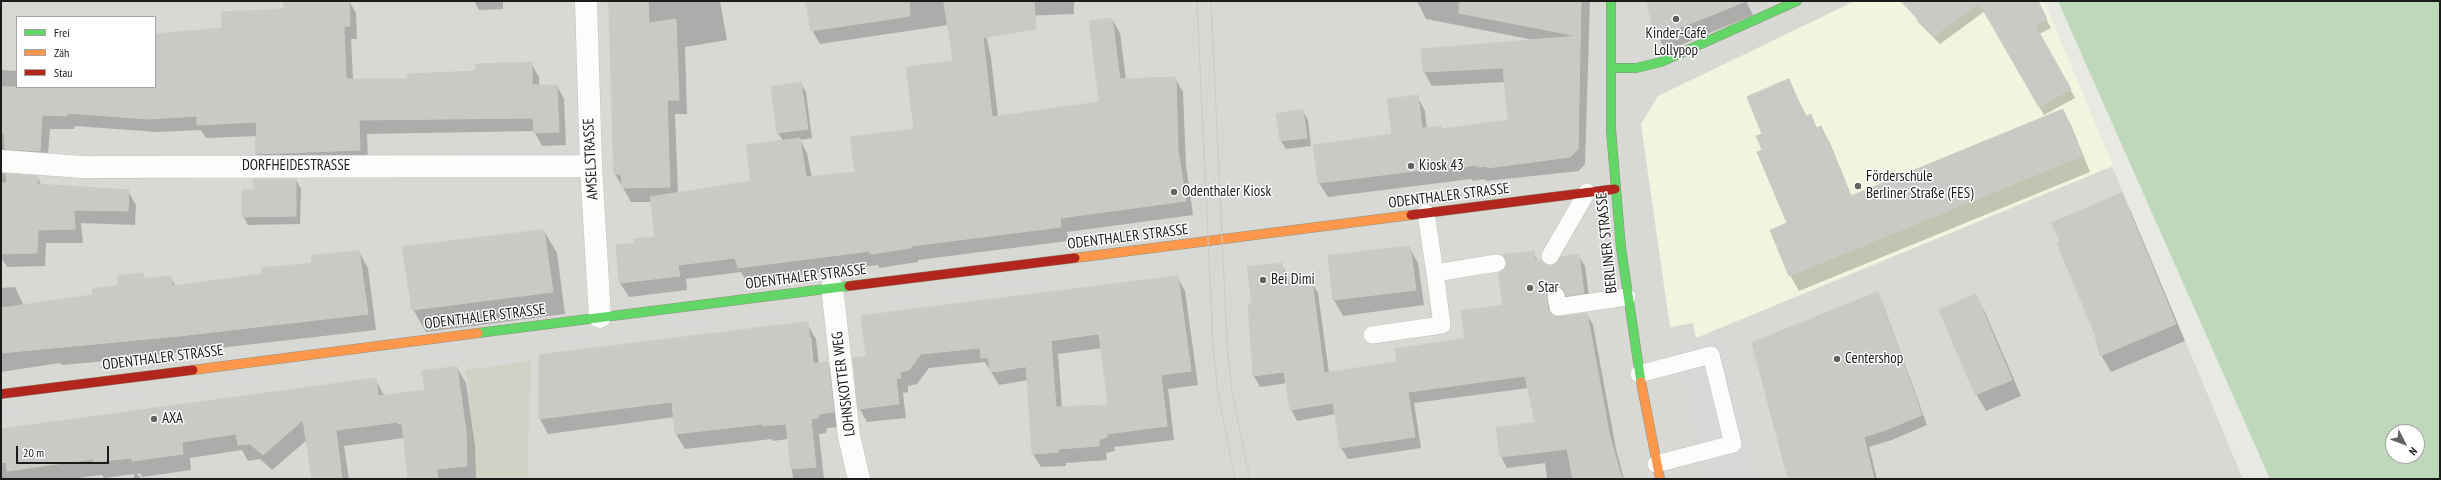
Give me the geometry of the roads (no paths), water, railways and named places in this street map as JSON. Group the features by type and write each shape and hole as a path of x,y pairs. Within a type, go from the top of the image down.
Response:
{"main road":[{"name":"BERLINER STRASSE","path":"1611,1 1611,130 1615,189 1627,297 1639,374 1658,472"},
{"path":"1611,68 1636,68 1661,62 1700,47 1797,1"},
{"name":"ODENTHALER STRASSE","path":"1,394 1615,189"}],"street":[{"name":"AMSELSTRASSE","path":"586,1 591,166 600,317"},
{"name":"DORFHEIDESTRASSE","path":"1,161 82,167 591,166"},
{"name":"LOHNSKOTTER WEG","path":"832,288 849,436 859,479"}],"lane":[{"path":"1545,257 1587,192"},
{"path":"1372,335 1442,325 1426,213"},
{"path":"1435,273 1497,264"},
{"path":"1556,296 1558,307 1627,297"},
{"path":"1639,374 1711,355 1733,444 1658,472"}],"tram line":[{"path":"1197,1 1213,346 1218,392 1235,479"},
{"path":"1211,1 1227,344 1232,391 1250,479"}],"place":[{"name":"Kinder-Café Lollypop","path":"1676,19"},
{"name":"Kiosk 43","path":"1411,166"},
{"name":"Förderschule Berliner Straße (FES)","path":"1858,186"},
{"name":"Odenthaler Kiosk","path":"1174,192"},
{"name":"Bei Dimi","path":"1263,280"},
{"name":"Star","path":"1530,288"},
{"name":"Centershop","path":"1837,359"},
{"name":"AXA","path":"154,419"}]}
